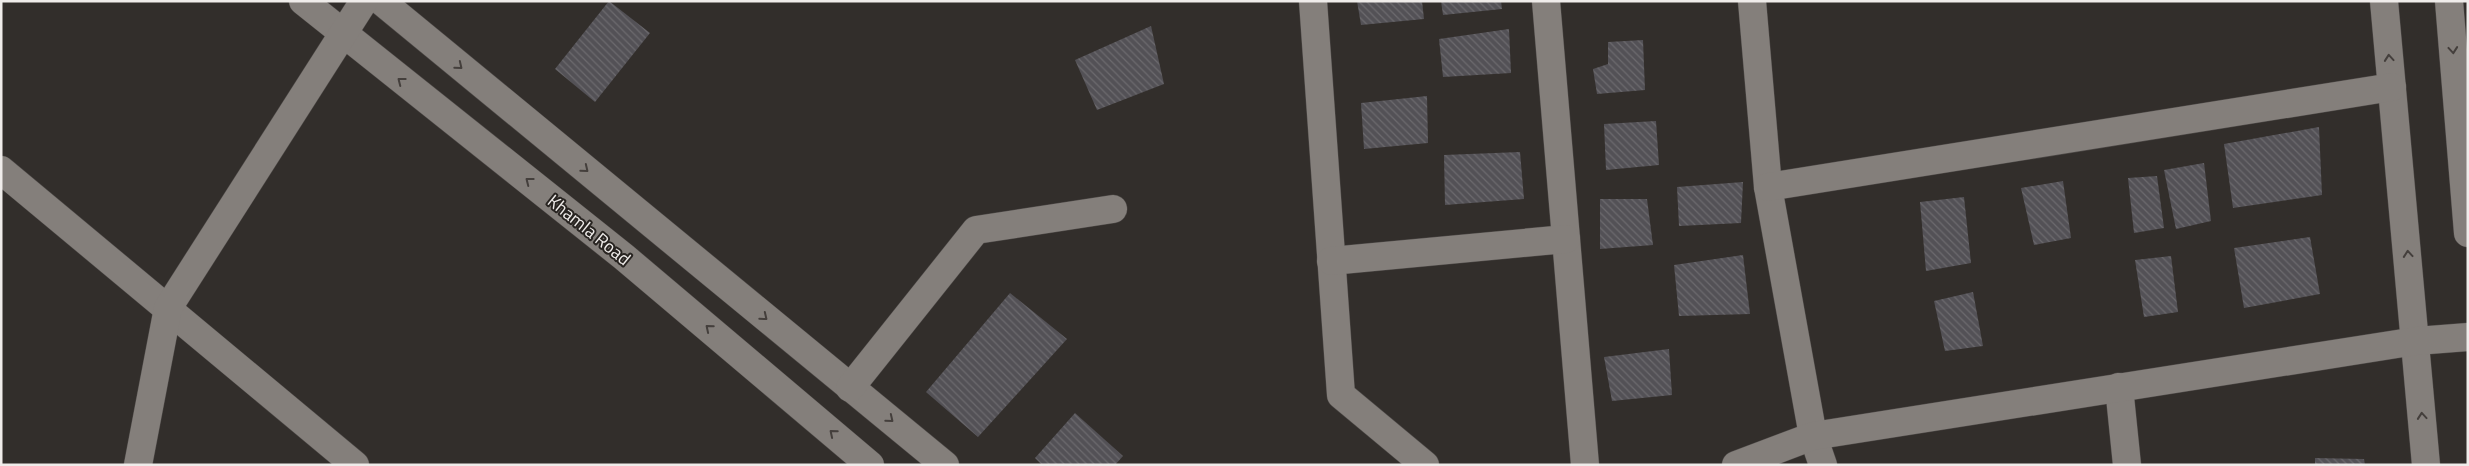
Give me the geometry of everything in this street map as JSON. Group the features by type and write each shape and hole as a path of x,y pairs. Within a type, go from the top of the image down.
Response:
{"street":[{"name":"Khamla Road","path":"303,1 624,257 870,465"},
{"path":"138,465 168,308 364,1"},
{"path":"381,1 945,465"},
{"path":"1313,1 1341,395 1425,465"},
{"path":"1546,1 1585,465"},
{"path":"1752,1 1768,187 1813,436 1823,465"},
{"path":"2384,1 2426,465"},
{"path":"2449,1 2468,232"},
{"path":"1768,187 2392,87"},
{"path":"1,170 355,465"},
{"path":"850,388 976,230 1113,209"},
{"path":"1331,261 1566,239"},
{"path":"1736,465 1813,436 2416,341 2468,337"},
{"path":"2120,387 2127,465"}],"building":[{"path":"609,1 650,33 595,102 555,69"},
{"path":"1357,1 1422,1 1424,19 1361,25"},
{"path":"1441,1 1501,1 1502,9 1443,15"},
{"path":"1151,26 1164,84 1097,110 1075,60"},
{"path":"1509,29 1511,73 1443,77 1439,39"},
{"path":"1643,40 1645,90 1597,94 1593,69 1608,64 1608,42"},
{"path":"1427,96 1428,143 1364,149 1361,103"},
{"path":"1656,121 1659,165 1606,170 1604,124"},
{"path":"2319,127 2322,195 2233,208 2224,144"},
{"path":"1520,152 1524,199 1445,205 1444,155"},
{"path":"2204,163 2211,221 2176,229 2164,170"},
{"path":"2157,176 2164,228 2134,233 2128,178"},
{"path":"2063,181 2071,238 2034,245 2021,188"},
{"path":"1743,182 1741,223 1679,226 1677,187"},
{"path":"1964,197 1971,263 1926,271 1920,202"},
{"path":"1600,199 1647,199 1653,245 1600,249"},
{"path":"2310,237 2320,294 2244,308 2234,248"},
{"path":"1743,255 1750,314 1679,316 1674,265"},
{"path":"2171,256 2178,312 2144,317 2135,260"},
{"path":"1973,292 1983,346 1945,351 1934,301"},
{"path":"1010,293 1067,339 978,437 926,392"},
{"path":"1669,349 1672,395 1612,401 1604,357"},
{"path":"1075,413 1123,456 1115,465 1042,465 1035,458"},
{"path":"2315,458 2364,459 2365,465 2315,465"}]}
